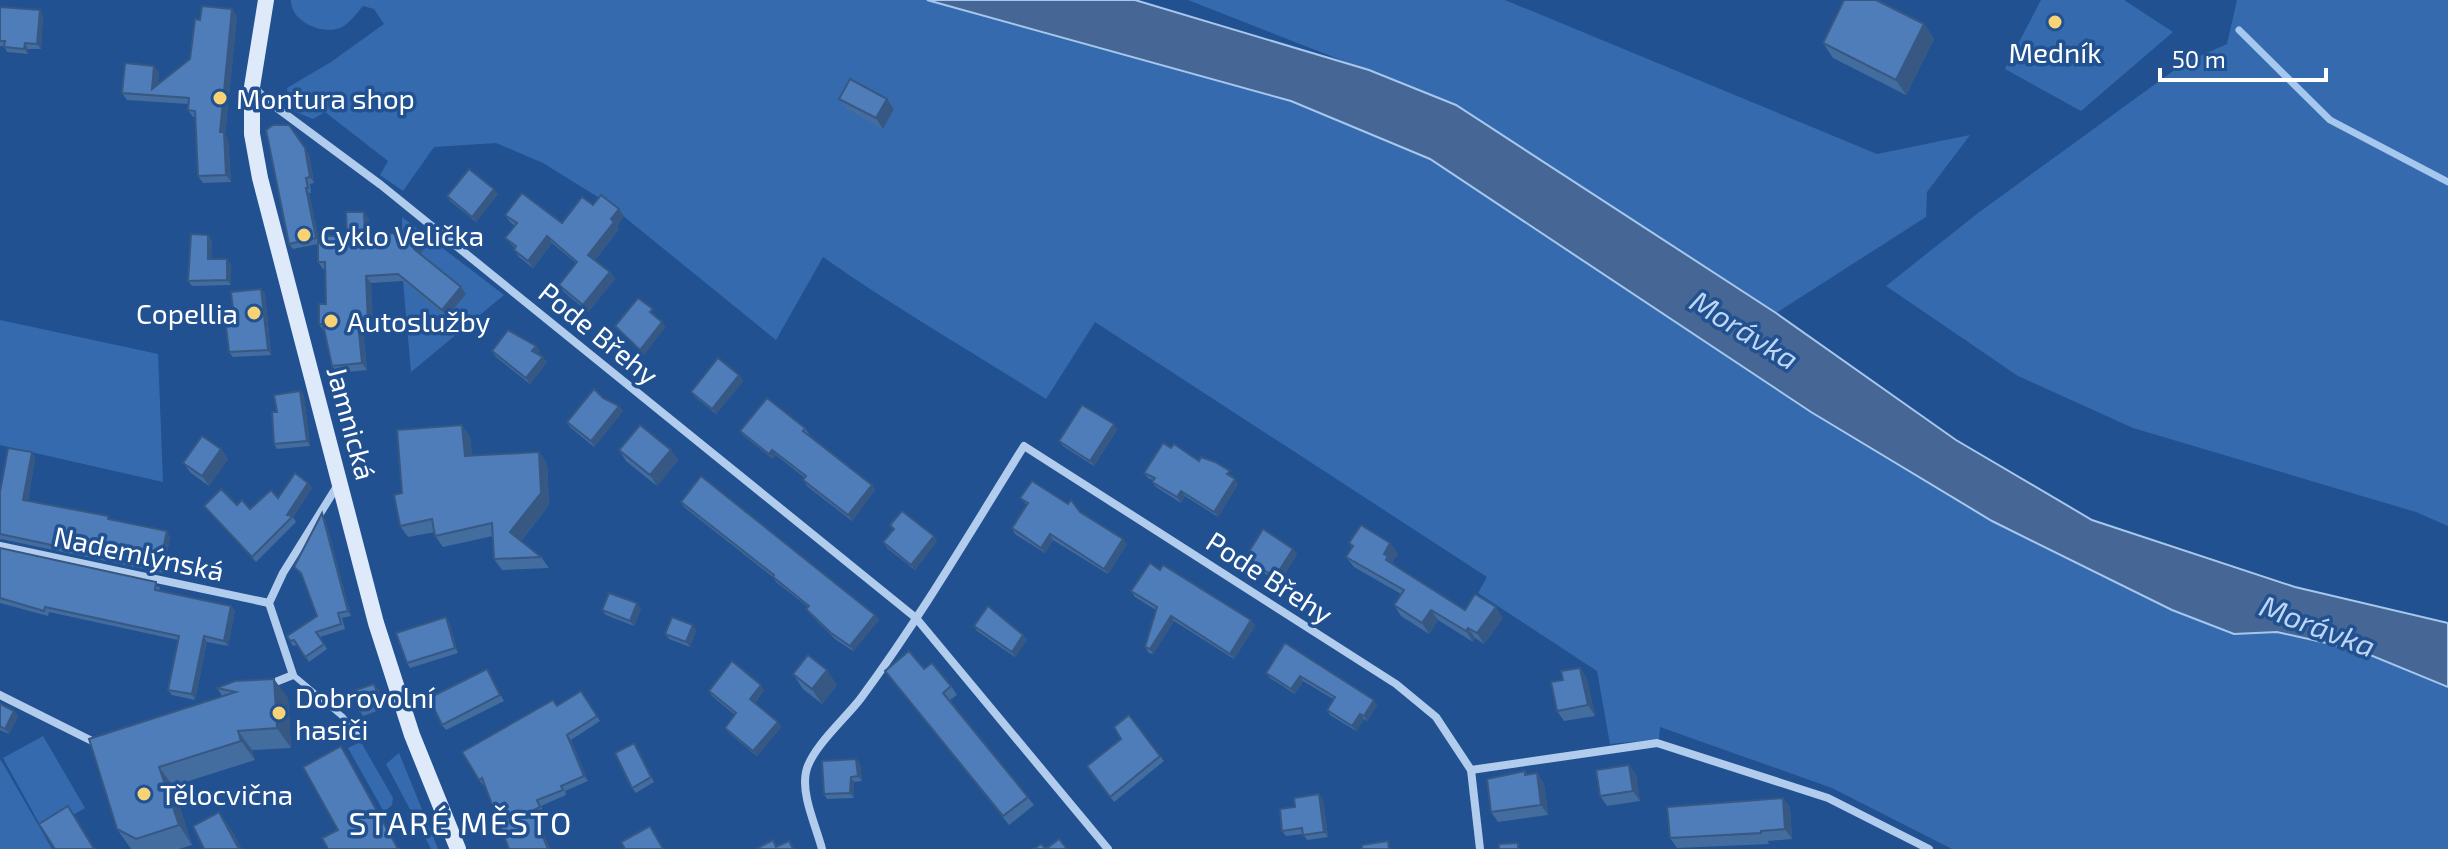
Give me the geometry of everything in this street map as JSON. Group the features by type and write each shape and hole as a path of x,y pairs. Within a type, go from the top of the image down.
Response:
{"main road":[{"name":"Jamnická","path":"266,0 252,87 252,134 260,178 376,623 412,735 458,849"}],"street":[{"name":"Pode Břehy","path":"252,87 381,185 916,618 1108,849"},
{"name":"Pode Břehy","path":"916,618 1024,446 1396,684 1436,717 1471,770 1480,849"},
{"path":"264,686 293,675 269,603 283,573 340,481"},
{"name":"Nademlýnská","path":"0,546 269,603"},
{"path":"822,849 805,787 806,771 812,756 860,699 916,618"},
{"path":"0,695 97,743 110,739"},
{"path":"1471,770 1657,743 1828,798 1929,849"}],"lane":[{"path":"293,675 343,717 359,737"}],"shaded area":[{"path":"291,0 927,0 1291,101 1430,159 1811,412 1992,521 2171,610 2234,634 2277,632 2358,650 2448,687 2448,849 1952,849 1832,788 1660,727 1659,739 1610,744 1597,671 1478,593 1487,577 1095,322 1046,399 823,257 776,340 606,202 543,163 496,143 434,147 403,191 380,175 388,161 325,112 313,119 289,109 287,88 331,62 384,24 374,9 363,6 340,28 316,28 301,20 292,8"},
{"path":"1188,0 1505,0 1877,154 1970,135 1927,192 1926,217 1776,313 1456,105"},
{"path":"2041,0 2124,0 2173,32 2081,111 2005,69"},
{"path":"2237,0 2448,0 2448,526 2416,512 2133,428 2018,376 1886,286 1978,213 2184,63 2227,44"},
{"path":"402,217 504,295 411,372 403,281"},
{"path":"0,320 158,354 163,482 0,445"},
{"path":"43,736 85,808 44,832 3,758"},
{"path":"362,744 393,798 392,805 384,812 348,748"},
{"path":"399,753 438,849 431,849 386,764"},
{"path":"0,760 2,762 52,849 0,849"}],"water":[{"name":"Morávka","path":"927,0 1135,0 1369,70 1456,105 1776,313 1956,440 2092,520 2295,587 2448,623 2448,687 2358,650 2277,632 2234,634 2172,610 1992,521 1811,412 1430,159 1291,101"}],"building":[{"path":"1844,0 1876,0 1924,24 1896,80 1823,43"},
{"path":"202,6 232,9 220,132 224,132 226,175 198,176 195,111 188,110 189,98 122,93 125,63 154,66 152,89 190,59 195,19 200,20"},
{"path":"0,7 40,10 37,44 25,43 24,49 4,47 5,41 0,41"},
{"path":"850,79 887,99 876,118 839,99"},
{"path":"273,125 289,125 305,148 310,177 306,178 306,188 316,238 289,244 266,130"},
{"path":"469,169 494,189 472,217 447,196"},
{"path":"522,193 562,223 582,197 593,205 601,195 619,209 611,219 614,222 588,255 610,272 583,305 559,285 577,262 547,236 528,261 505,238 517,223 505,215"},
{"path":"346,212 364,212 365,235 401,233 407,225 423,236 414,249 461,287 442,310 398,274 366,276 368,323 358,323 362,363 332,366 323,324 319,324 319,304 326,304 325,262 318,262 318,236 347,236"},
{"path":"191,234 208,235 208,259 227,259 227,280 188,281"},
{"path":"261,289 268,350 229,352 226,326 235,325 231,292"},
{"path":"638,298 653,309 650,312 662,322 640,350 615,326"},
{"path":"508,330 536,346 532,351 543,357 526,378 492,351"},
{"path":"718,358 739,375 712,409 691,392"},
{"path":"594,389 619,406 591,441 567,422"},
{"path":"300,391 307,441 274,444 272,412 277,412 274,395"},
{"path":"767,398 805,428 803,431 872,485 848,515 803,480 806,476 772,450 769,454 740,431"},
{"path":"1082,405 1114,424 1090,461 1059,441"},
{"path":"462,425 465,456 539,452 541,493 510,532 541,557 494,559 492,523 435,536 432,519 400,526 394,495 402,493 397,430"},
{"path":"640,425 671,450 650,475 619,450"},
{"path":"202,436 221,449 202,476 183,463"},
{"path":"1163,443 1171,448 1174,444 1199,461 1201,457 1230,471 1227,474 1235,479 1214,512 1181,491 1177,497 1152,482 1155,478 1144,473"},
{"path":"8,448 32,452 23,500 167,531 159,568 0,534 0,492"},
{"path":"295,473 308,483 287,515 293,516 252,557 204,506 221,489 237,505 242,500 250,509 271,490 278,498"},
{"path":"701,476 875,615 850,646 831,633 806,609 809,606 774,575 681,502"},
{"path":"1032,481 1068,504 1071,500 1080,512 1123,539 1104,569 1050,534 1041,548 1012,528 1028,503 1020,498"},
{"path":"902,511 934,536 911,565 883,542 894,529 890,525"},
{"path":"322,513 348,611 338,613 341,624 316,632 324,644 305,657 294,640 290,641 287,636 317,616 301,573 294,567"},
{"path":"1361,525 1390,543 1384,554 1388,556 1386,560 1465,610 1475,594 1496,607 1477,633 1468,628 1466,631 1431,610 1422,623 1394,605 1404,590 1346,557 1353,546 1349,543"},
{"path":"1263,529 1293,549 1275,577 1245,558"},
{"path":"0,548 156,582 155,590 231,606 224,641 204,636 192,694 168,690 179,636 45,607 44,611 0,598"},
{"path":"1150,563 1160,570 1163,565 1251,620 1230,654 1171,616 1150,649 1145,647 1157,607 1131,591"},
{"path":"609,593 637,603 630,621 602,610"},
{"path":"988,606 1023,635 1012,652 974,626"},
{"path":"446,617 455,648 407,663 396,633"},
{"path":"672,617 693,625 686,642 665,634"},
{"path":"1285,643 1374,700 1364,716 1360,714 1352,726 1327,710 1335,697 1300,676 1291,689 1266,673"},
{"path":"909,651 924,669 932,663 951,686 943,693 1028,797 1003,816 885,671"},
{"path":"808,655 827,670 812,689 793,674"},
{"path":"732,661 761,685 750,699 778,722 753,751 725,728 736,713 709,691"},
{"path":"1580,668 1588,705 1557,711 1551,682 1563,680 1561,671"},
{"path":"487,669 500,695 442,725 429,698"},
{"path":"274,679 277,728 238,731 241,741 159,767 179,825 136,839 117,829 89,739 236,692 217,688 235,681"},
{"path":"374,684 381,703 360,711 353,691"},
{"path":"581,691 597,716 567,735 584,776 561,786 563,790 537,800 540,807 532,811 548,849 509,849 482,778 479,780 462,752 553,700 557,706"},
{"path":"0,704 14,711 5,729 0,726"},
{"path":"1129,715 1160,756 1110,797 1087,766 1121,739 1114,727"},
{"path":"634,743 651,777 632,788 615,753"},
{"path":"341,746 398,849 328,849 322,838 338,830 303,767"},
{"path":"856,759 858,776 851,777 850,793 824,794 822,761"},
{"path":"1629,765 1633,791 1600,796 1596,770"},
{"path":"1525,771 1525,775 1537,773 1541,805 1491,812 1487,779"},
{"path":"1319,794 1324,832 1303,835 1302,828 1282,831 1280,809 1295,807 1294,798"},
{"path":"1783,798 1785,829 1670,838 1667,807"},
{"path":"68,806 94,849 55,849 39,824"},
{"path":"219,812 239,849 204,849 193,826"},
{"path":"650,826 663,849 625,849 621,842"},
{"path":"1059,839 1067,849 1046,849"},
{"path":"773,840 776,847 789,841 793,849 756,849"},
{"path":"1388,841 1389,849 1362,849 1362,845"},
{"path":"1518,843 1518,849 1499,849 1499,844"}],"waterway":[{"path":"2239,30 2330,120 2448,182"}],"place":[{"name":"Medník","path":"2055,22"},
{"name":"Montura shop","path":"220,98"},
{"name":"Cyklo Velička","path":"304,235"},
{"name":"Copellia","path":"254,313"},
{"name":"Autoslužby","path":"331,321"},
{"name":"Dobrovolní hasiči","path":"279,713"},
{"name":"Tělocvična","path":"144,794"}],"district":[{"name":"STARÉ MĚSTO","path":"461,822"}]}
